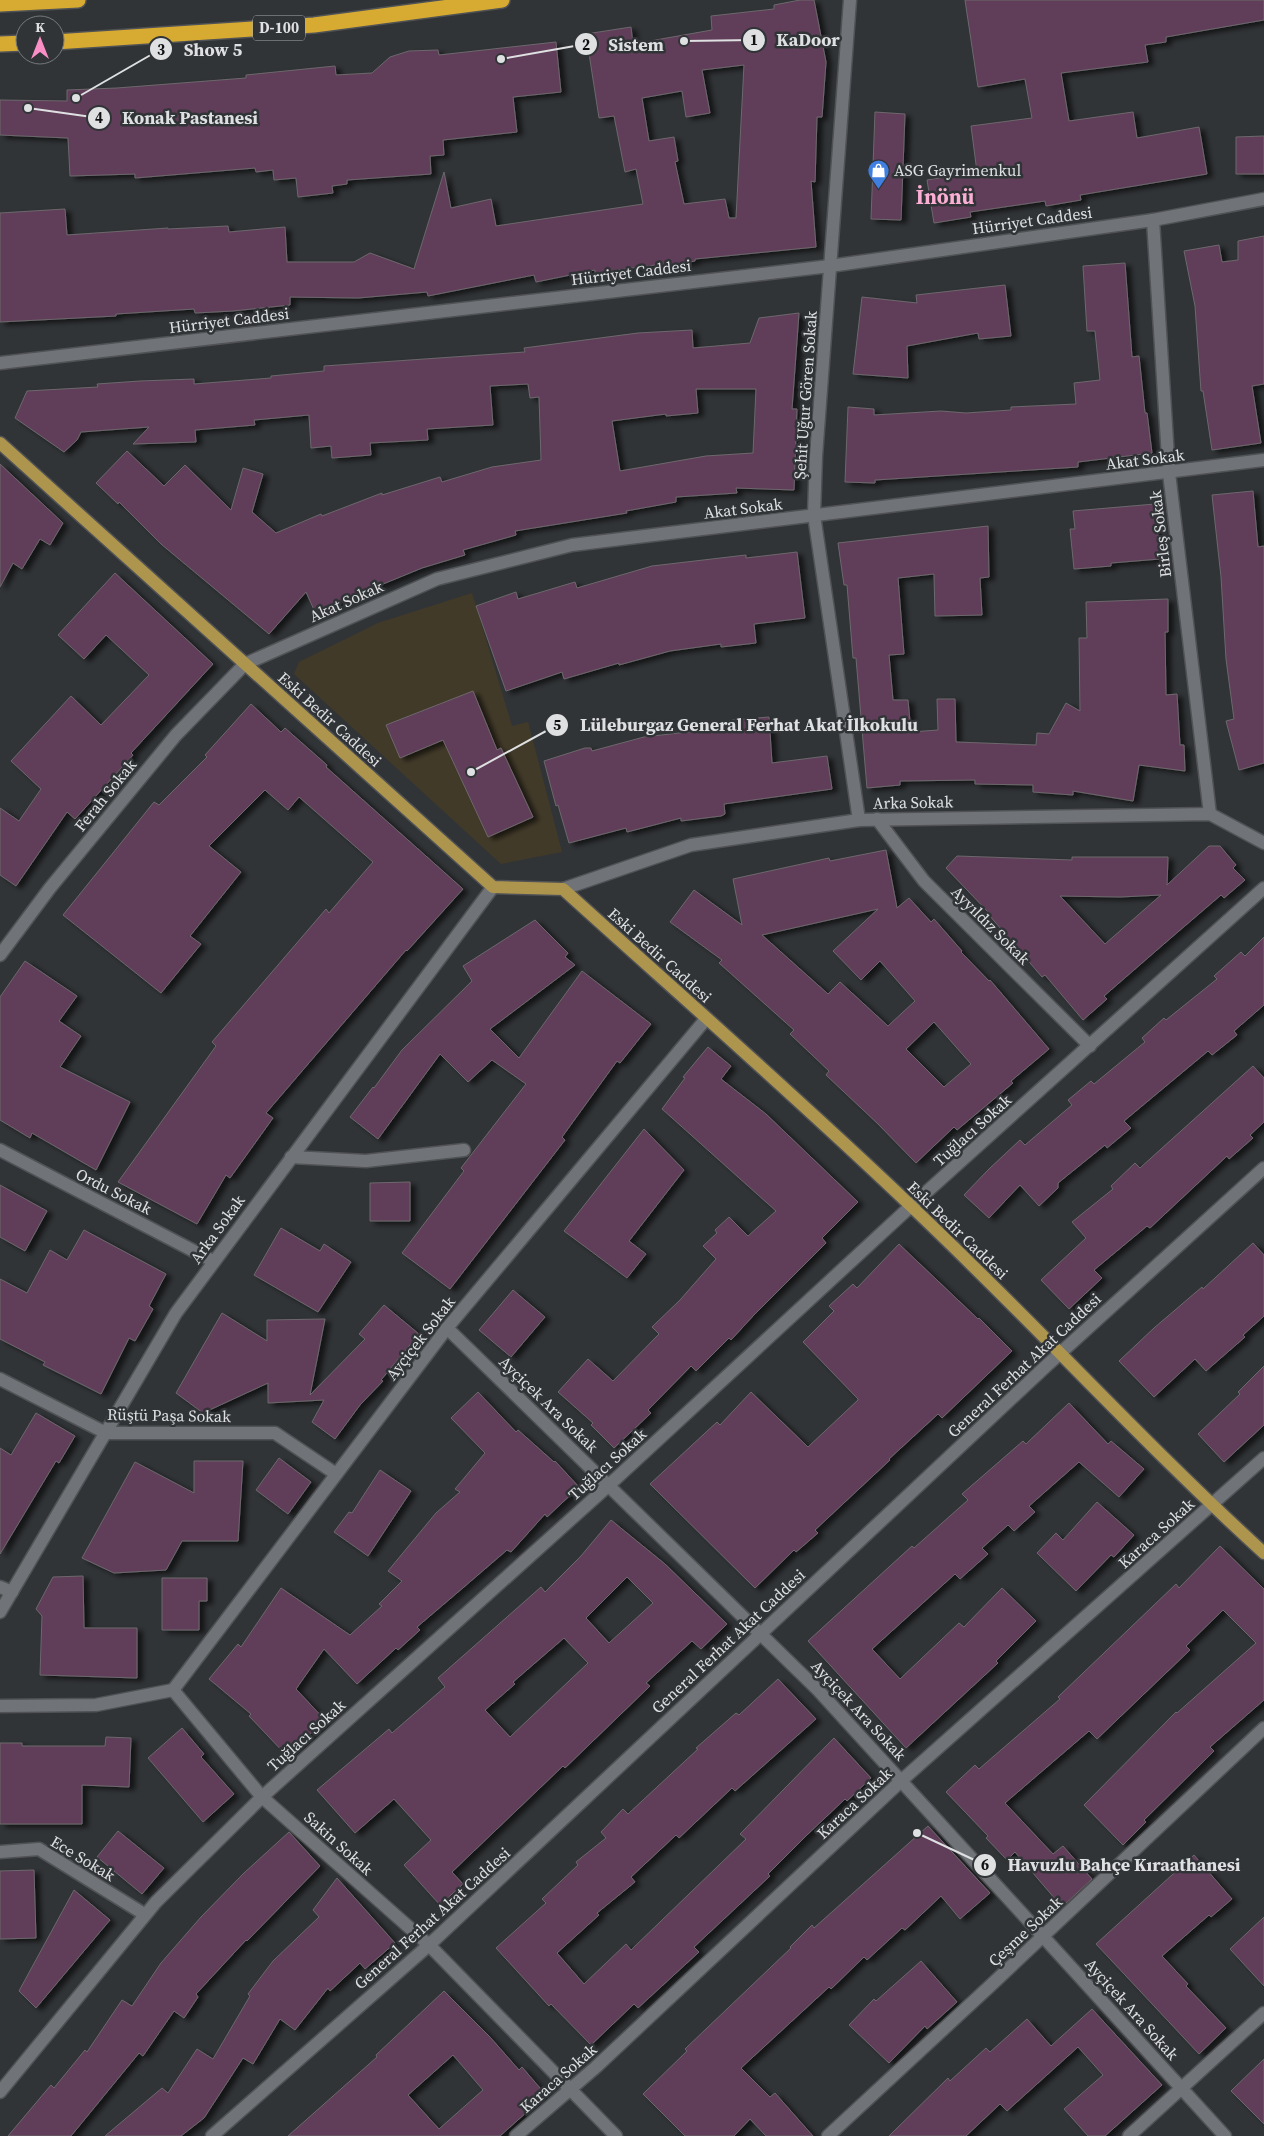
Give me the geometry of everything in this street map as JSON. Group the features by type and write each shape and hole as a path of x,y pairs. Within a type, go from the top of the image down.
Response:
{"highway":[{"path":"0,4 78,0"},
{"name":"D-100","path":"65,41 314,25 502,0"},
{"path":"0,44 15,43"}],"main road":[{"name":"Eski Bedir Caddesi","path":"0,443 493,887"},
{"path":"493,887 563,889"},
{"name":"Eski Bedir Caddesi","path":"563,889 911,1206 1061,1352 1212,1505 1264,1553"}],"street":[{"name":"Şehit Uğur Gören Sokak","path":"850,0 816,456 814,515 859,820"},
{"name":"Hürriyet Caddesi","path":"0,363 830,266 1153,220 1264,199"},
{"name":"Birleş Sokak","path":"1153,220 1169,473 1210,814"},
{"name":"Akat Sokak","path":"245,664 437,578 572,545 1264,460"},
{"name":"Ferah Sokak","path":"0,955 50,888 176,735 245,664"},
{"name":"Arka Sokak","path":"563,889 691,845 859,820 1210,814 1264,843"},
{"name":"Ayyıldız Sokak","path":"878,819 924,881 1090,1046"},
{"name":"Arka Sokak","path":"0,1612 6,1590 106,1433 176,1313 493,887"},
{"name":"Tuğlacı Sokak","path":"0,2092 144,1914 262,1796 609,1485 911,1206 1264,888"},
{"name":"Ayçiçek Sokak","path":"173,1690 446,1328 706,1018"},
{"name":"Ordu Sokak","path":"0,1150 213,1261"},
{"path":"291,1156 366,1161 464,1150"},
{"name":"General Ferhat Akat Caddesi","path":"212,2136 429,1945 1061,1352 1264,1168"},
{"name":"Ayçiçek Ara Sokak","path":"446,1328 818,1690 1226,2136"},
{"name":"Rüştü Paşa Sokak","path":"0,1379 106,1433 275,1433 336,1474"},
{"name":"Karaca Sokak","path":"516,2136 596,2067 902,1780 1264,1458"},
{"path":"0,1706 96,1705 173,1690"},
{"name":"Sakin Sokak","path":"173,1690 262,1796 429,1945 616,2136"},
{"name":"Çeşme Sokak","path":"828,2136 1044,1936 1264,1728"},
{"name":"Ece Sokak","path":"0,1852 39,1849 144,1914"},
{"path":"1129,2136 1264,2013"}],"shaded area":[{"path":"472,593 512,726 528,722 562,852 501,864 294,674 299,662 378,623"}],"building":[{"path":"800,0 814,0 826,62 822,117 817,117 815,182 811,181 816,247 695,259 695,261 656,269 655,265 595,273 595,270 536,282 534,275 428,296 427,292 358,298 290,297 290,305 233,311 195,313 194,309 116,314 116,316 0,322 0,213 65,209 67,235 168,228 228,226 229,232 285,227 287,262 354,262 370,253 414,269 444,172 451,208 491,199 496,226 643,204 636,169 625,172 614,116 599,118 586,34 631,27 633,44 712,30 711,16 774,9 774,5","holes":["744,65 736,218 729,218 725,199 684,204 675,162 678,161 674,137 649,141 642,98 682,91 686,117 710,113 702,70"]},
{"path":"965,0 1264,0 1264,20 1166,37 1166,42 1145,45 1148,62 1061,73 1069,121 1133,112 1137,138 1199,127 1207,174 1080,195 1081,200 1046,206 1045,201 970,212 971,217 934,223 927,180 977,172 971,126 1032,118 1025,79 978,87"},
{"path":"556,42 561,92 513,97 517,132 443,140 444,155 430,156 431,174 347,180 347,184 332,186 333,193 298,197 296,178 274,180 273,170 256,172 255,168 135,178 135,174 70,176 68,138 0,135 0,100 67,101 67,90 246,78 246,75 335,66 336,75 372,73 390,57 409,51 438,50 439,55"},
{"path":"875,112 905,114 901,220 871,219"},
{"path":"1264,136 1264,174 1236,174 1236,137"},
{"path":"1264,236 1264,384 1252,386 1261,443 1212,450 1203,391 1201,391 1195,306 1184,251 1219,245 1222,262 1238,260 1238,241"},
{"path":"1125,263 1132,357 1139,356 1145,413 1147,413 1152,453 1078,462 1078,467 875,480 875,483 845,482 848,407 874,409 874,415 941,411 966,413 1011,410 1011,407 1076,404 1074,383 1100,380 1095,331 1087,331 1083,266"},
{"path":"1005,285 1011,336 979,339 978,333 907,346 908,378 853,374 862,297 917,303 916,295"},
{"path":"799,313 792,409 797,409 794,490 736,488 737,493 676,497 676,502 626,511 627,513 515,531 516,535 463,550 465,555 422,568 315,612 306,592 269,634 161,544 119,502 118,504 96,483 127,451 164,486 185,465 231,510 243,468 263,474 252,512 276,533 321,514 322,516 382,493 382,495 440,477 442,482 492,467 541,460 539,397 530,398 528,384 490,386 493,425 427,429 428,440 370,443 371,455 332,458 331,446 311,448 309,415 254,420 255,425 195,430 196,442 133,444 149,427 81,432 77,440 64,452 15,418 27,391 98,387 97,384 140,381 194,379 194,384 271,378 271,376 324,371 324,366 525,352 524,348 638,333 692,330 693,348 750,343 759,318","holes":["696,389 756,389 753,453 706,456 620,471 612,421 666,414 666,416 698,413"]},
{"path":"0,464 63,523 50,545 40,539 22,569 13,563 0,587"},
{"path":"1253,491 1258,547 1264,546 1264,763 1239,770 1226,721 1234,719 1226,659 1221,577 1212,495"},
{"path":"1155,504 1160,559 1111,563 1111,566 1074,569 1070,529 1075,529 1073,511"},
{"path":"988,526 989,577 980,578 982,615 935,616 934,574 898,578 904,654 889,655 893,700 908,700 911,732 938,730 937,699 955,699 956,742 1036,745 1037,733 1049,734 1066,703 1080,711 1079,638 1087,638 1086,602 1168,599 1168,632 1165,632 1166,695 1177,694 1180,745 1184,745 1185,771 1139,765 1133,801 1073,791 1073,795 1033,792 1033,785 975,784 975,780 900,781 900,785 867,788 856,658 853,658 847,585 844,585 838,543"},
{"path":"797,552 805,618 754,624 756,643 721,647 721,644 670,651 564,679 562,672 506,691 476,606 516,592 518,599 575,582 577,588 652,566 746,555 746,558"},
{"path":"115,573 213,664 131,753 133,755 75,819 67,812 16,886 0,875 0,808 19,821 41,789 11,761 71,696 101,725 149,675 106,635 84,659 58,635"},
{"path":"473,691 497,750 501,748 533,817 488,837 443,740 400,758 386,725"},
{"path":"251,704 281,732 285,728 463,889 406,950 266,1113 273,1118 230,1178 226,1175 197,1224 118,1182 216,1046 212,1042 326,909 329,913 373,862 299,797 288,810 265,790 209,846 241,872 190,936 201,944 161,993 63,915 154,802 159,805 207,757 205,755"},
{"path":"769,717 772,763 827,756 832,789 724,804 725,814 721,816 681,821 681,818 627,832 626,828 569,843 558,805 556,806 544,761 585,748 591,748 592,751 644,737 732,727 732,720"},
{"path":"1209,846 1220,846 1236,865 1233,868 1245,880 1224,898 1221,895 1172,937 1104,996 1107,999 1083,1020 1045,975 1042,977 990,914 946,868 957,856 1072,860 1072,857 1168,857 1167,885","holes":["1161,895 1105,944 1060,896 1120,897"]},
{"path":"886,850 897,908 909,898 931,922 934,919 961,952 990,980 1049,1049 1011,1081 1013,1083 957,1130 954,1127 916,1163 826,1075 829,1071 790,1034 794,1030 719,963 722,960 670,922 694,890 742,925 733,879 829,858 830,861","holes":["878,909 833,951 861,980 880,961 915,1001 888,1026 840,982 828,994 762,935","934,1022 971,1064 944,1087 906,1049"]},
{"path":"535,920 568,953 565,957 575,965 490,1029 519,1058 582,971 651,1024 620,1063 617,1061 562,1137 565,1140 450,1289 402,1253 464,1171 461,1168 526,1084 492,1060 468,1082 440,1054 378,1139 350,1117 402,1050 472,981 463,966"},
{"path":"1264,937 1264,1005 1234,1031 1237,1035 1212,1055 1208,1051 1124,1121 1131,1128 1107,1148 1105,1145 1058,1183 1058,1188 1039,1206 1020,1185 989,1218 964,1195 1020,1140 1025,1145 1072,1105 1068,1100 1091,1081 1094,1084 1145,1042 1142,1038 1164,1018 1166,1020 1217,979 1214,976 1241,952 1245,956"},
{"path":"25,961 77,996 59,1021 81,1036 60,1067 130,1102 96,1170 32,1133 30,1138 0,1120 0,997"},
{"path":"708,1047 731,1066 721,1079 766,1114 858,1202 822,1238 826,1243 731,1340 729,1338 696,1371 691,1366 648,1410 651,1413 614,1448 591,1425 593,1423 558,1392 588,1359 613,1381 659,1334 652,1327 680,1300 716,1259 703,1246 717,1233 715,1230 729,1217 748,1236 776,1211 662,1109 685,1078 683,1077"},
{"path":"1253,1066 1264,1078 1264,1122 1250,1135 1253,1138 1229,1159 1227,1156 1150,1228 1147,1226 1094,1270 1102,1278 1069,1309 1041,1280 1086,1238 1072,1222 1113,1189 1111,1186 1135,1163 1140,1168"},
{"path":"644,1129 684,1170 629,1241 646,1254 627,1278 564,1231"},
{"path":"410,1182 410,1221 370,1221 370,1183"},
{"path":"0,1185 47,1211 25,1251 0,1237"},
{"path":"281,1228 320,1251 324,1244 351,1262 318,1312 254,1275"},
{"path":"84,1230 166,1274 149,1306 153,1309 135,1341 129,1338 101,1394 43,1365 45,1362 0,1339 0,1279 27,1293 50,1250 67,1260"},
{"path":"1253,1243 1264,1255 1264,1316 1243,1335 1245,1337 1206,1371 1195,1359 1154,1397 1119,1361 1154,1328 1202,1287 1203,1289"},
{"path":"899,1244 1012,1351 942,1418 938,1414 889,1459 815,1530 818,1533 796,1552 794,1550 755,1588 650,1484 717,1422 720,1425 751,1392 808,1447 858,1400 803,1342 834,1311 829,1306 853,1284 857,1288"},
{"path":"513,1290 545,1317 511,1357 479,1330"},
{"path":"384,1305 419,1334 381,1380 383,1381 360,1405 335,1439 312,1422 324,1400 268,1403 268,1383 203,1413 176,1393 222,1313 267,1341 267,1320 325,1319 310,1395 365,1339 359,1334"},
{"path":"1264,1366 1264,1425 1224,1462 1198,1434 1240,1394 1238,1392"},
{"path":"478,1392 516,1432 518,1430 555,1461 579,1487 547,1517 545,1514 511,1552 507,1550 417,1627 420,1630 398,1650 396,1648 357,1684 324,1649 296,1689 325,1720 287,1756 249,1716 251,1714 209,1679 238,1644 241,1647 281,1588 350,1635 382,1606 379,1604 402,1581 388,1571 436,1513 460,1492 455,1489 485,1453 451,1418"},
{"path":"1069,1403 1108,1444 1111,1441 1144,1469 1119,1497 1079,1462 1029,1506 1035,1512 1014,1531 1008,1525 982,1548 988,1554 960,1579 955,1574 872,1649 900,1679 959,1623 964,1627 1002,1588 1036,1621 996,1661 998,1663 906,1748 808,1641 912,1546 914,1548 968,1500 962,1494 1023,1441 1026,1444"},
{"path":"36,1413 75,1436 59,1463 56,1461 0,1554 0,1448 11,1455"},
{"path":"279,1458 311,1482 288,1514 256,1490"},
{"path":"194,1461 243,1461 238,1541 182,1541 166,1570 114,1573 82,1558 135,1462 194,1493"},
{"path":"380,1470 411,1491 368,1556 334,1532 349,1512 352,1513"},
{"path":"1097,1502 1134,1535 1114,1557 1111,1555 1076,1591 1037,1553 1056,1533 1063,1540"},
{"path":"611,1520 665,1564 727,1624 701,1649 692,1641 646,1683 650,1686 565,1768 563,1766 452,1872 463,1884 440,1905 404,1865 431,1840 394,1799 355,1833 317,1790 389,1729 392,1733 445,1687 438,1678 541,1587 545,1592 581,1556","holes":["627,1577 653,1603 609,1643 586,1618","564,1638 588,1663 510,1737 485,1710 515,1684 513,1682"]},
{"path":"1220,1546 1264,1589 1264,1700 1210,1747 1214,1751 1144,1820 1146,1822 1123,1845 1084,1805 1176,1712 1256,1643 1223,1610 1186,1646 1190,1650 1097,1739 1089,1731 1005,1803 1053,1854 1063,1846 1092,1879 1062,1907 1015,1852 1007,1860 986,1838 988,1836 946,1792 975,1765 979,1769 1060,1699 1058,1697 1176,1584 1179,1588"},
{"path":"83,1576 84,1628 137,1628 137,1678 40,1675 42,1616 36,1609 53,1577"},
{"path":"162,1578 207,1578 207,1601 199,1601 199,1630 162,1630"},
{"path":"778,1679 816,1719 735,1791 732,1788 679,1838 676,1835 631,1877 635,1882 597,1913 599,1915 557,1953 584,1984 626,1944 631,1950 746,1839 740,1834 834,1738 871,1778 847,1801 845,1799 808,1834 768,1874 770,1876 694,1947 699,1952 638,2008 634,2004 591,2045 551,2004 549,2006 496,1948 546,1903 542,1899 578,1865 576,1862 606,1838 601,1832 623,1809 628,1814 698,1749 696,1748 736,1713 739,1715"},
{"path":"182,1728 204,1754 201,1757 234,1794 203,1822 148,1758"},
{"path":"106,1737 131,1738 129,1787 82,1785 82,1824 0,1824 0,1743 22,1743 22,1746 105,1746"},
{"path":"928,1826 990,1893 960,1919 941,1896 905,1930 902,1928 867,1960 864,1957 831,1989 829,1987 741,2068 770,2097 775,2093 813,2136 766,2136 750,2119 734,2136 685,2136 643,2094 687,2051 685,2049 791,1948 812,1925 814,1928"},
{"path":"118,1831 164,1868 142,1894 97,1857"},
{"path":"289,1832 320,1866 246,1940 196,1994 198,1997 184,2018 174,2011 143,2056 139,2053 71,2136 8,2136 51,2085 54,2088 85,2050 87,2052 122,2000 132,2006 161,1963 201,1917 244,1873"},
{"path":"1194,1855 1232,1899 1211,1917 1209,1915 1162,1956 1188,1984 1186,1986 1226,2028 1199,2054 1096,1944"},
{"path":"34,1870 36,1938 0,1939 0,1871"},
{"path":"337,1878 395,1943 365,1969 360,1963 330,1991 328,1988 295,2030 280,2019 253,2064 243,2058 204,2118 181,2136 105,2136 162,2088 168,2093 197,2049 213,2059 250,1996 248,1994 273,1961 319,1917 313,1910"},
{"path":"74,1890 110,1920 36,2008 19,1991"},
{"path":"1264,1917 1264,1986 1230,1949"},
{"path":"921,1961 957,2002 927,2029 925,2026 889,2063 849,2025 874,1999 876,2001"},
{"path":"444,1991 490,2037 519,2070 522,2067 546,2095 500,2136 288,2136 377,2057 376,2055","holes":["453,2055 483,2090 439,2129 408,2095"]},
{"path":"1092,2009 1162,2085 1105,2136 1088,2136 1064,2109 1103,2075 1078,2047 1007,2111 1000,2104 966,2136 889,2136 948,2078 950,2081 986,2048 990,2052 1027,2019 1051,2046"},
{"path":"1264,2059 1264,2124 1231,2091"}],"place":[{"name":"KaDoor","path":"684,41"},
{"name":"Sistem","path":"501,59"},
{"name":"Show 5","path":"76,98"},
{"name":"Konak Pastanesi","path":"28,108"},
{"name":"ASG Gayrimenkul","path":"878,189"},
{"name":"Lüleburgaz General Ferhat Akat İlkokulu","path":"471,772"},
{"name":"Havuzlu Bahçe Kıraathanesi","path":"917,1833"}],"district":[{"name":"İnönü","path":"945,197"}]}
